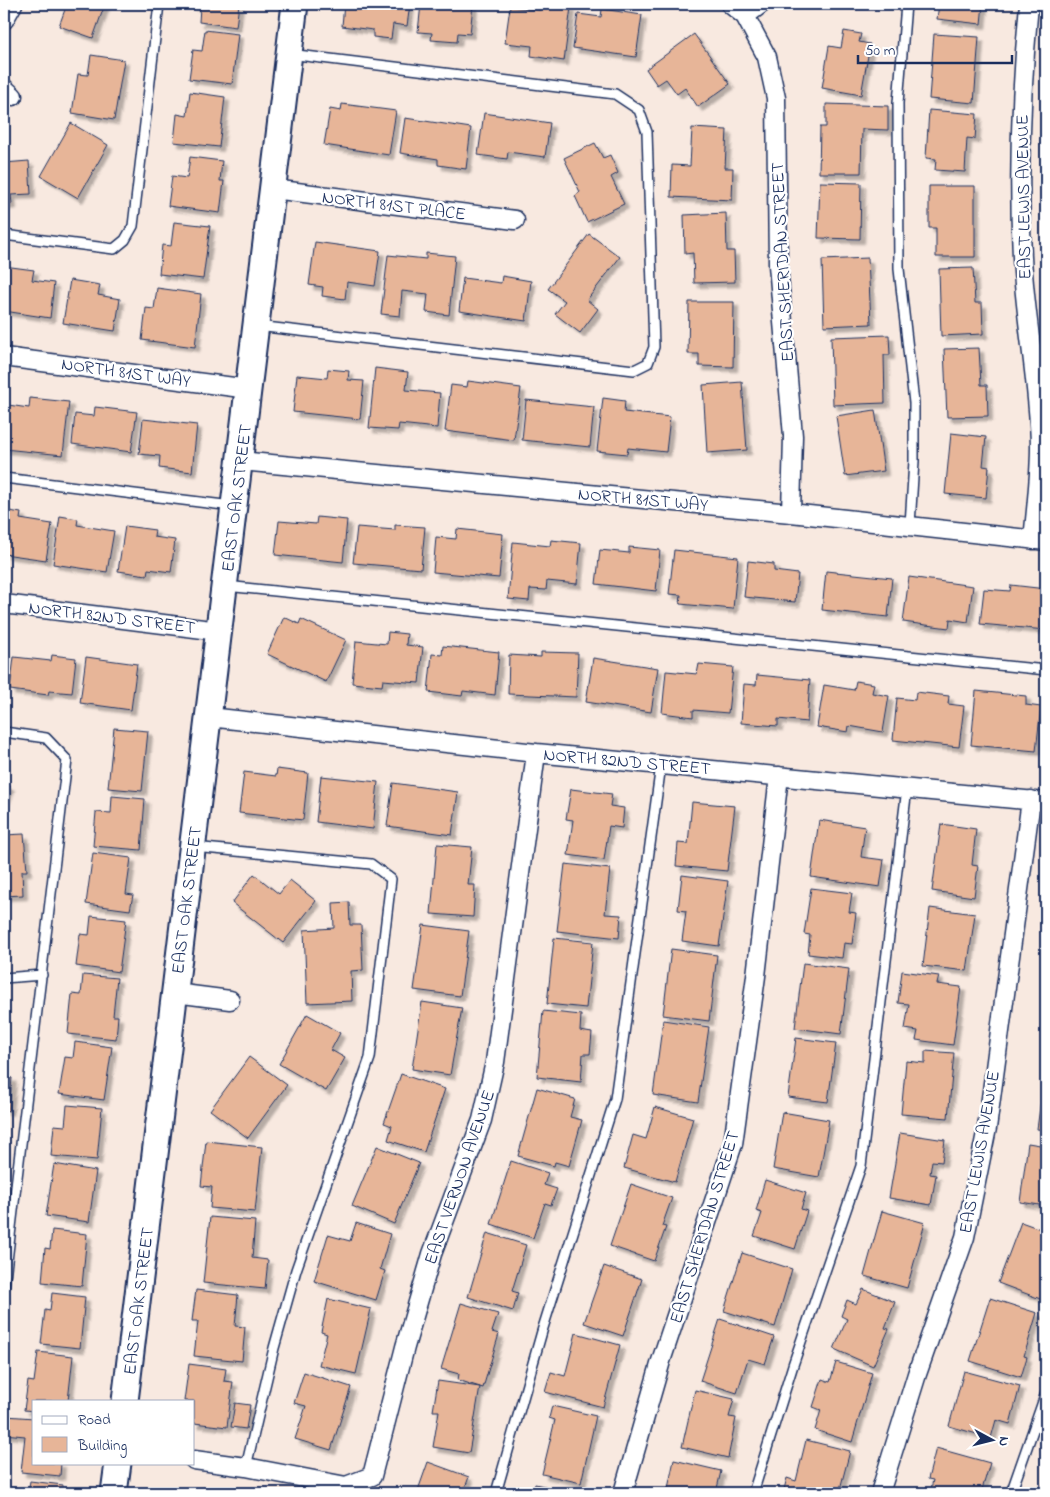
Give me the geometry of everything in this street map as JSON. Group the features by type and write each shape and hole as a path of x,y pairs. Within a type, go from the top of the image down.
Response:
{"street":[{"path":"4,20 13,4"},
{"name":"EAST OAK STREET","path":"125,1400 295,4"},
{"path":"730,4 745,16 761,4"},
{"name":"EAST LEWIS AVENUE","path":"1029,4 1024,55 1020,167 1024,298 1037,398 1040,447 1040,541"},
{"name":"EAST SHERIDAN STREET","path":"745,16 767,57 776,98 778,264 793,436 791,513"},
{"name":"NORTH 81ST PLACE","path":"273,189 515,220"},
{"name":"NORTH 81ST WAY","path":"4,357 249,389"},
{"name":"NORTH 81ST WAY","path":"240,461 791,513 1040,541"},
{"name":"NORTH 82ND STREET","path":"4,604 219,631"},
{"name":"NORTH 82ND STREET","path":"209,717 536,753 1038,801"},
{"name":"EAST VERNON AVENUE","path":"246,1467 346,1486 372,1476 405,1347 432,1254 482,1120 490,1082 536,753"},
{"name":"EAST SHERIDAN STREET","path":"623,1493 662,1361 733,1144 756,976 779,776"},
{"name":"EAST LEWIS AVENUE","path":"880,1493 917,1374 965,1237 987,1128 1038,801"},
{"name":"EAST OAK STREET","path":"175,993 230,1000"},
{"path":"195,1460 246,1467"},
{"path":"114,1493 118,1464"}],"lane":[{"path":"4,235 114,249 125,240 133,226 159,4"},
{"path":"906,4 898,103 899,269 914,403 914,461 910,525"},
{"path":"257,326 634,370 648,363 654,347 647,132 639,110 615,94 289,54"},
{"path":"4,478 234,506"},
{"path":"225,586 1046,670"},
{"path":"4,732 46,738 68,760 4,1286"},
{"path":"496,1493 543,1328 615,1099 661,765"},
{"path":"753,1493 793,1365 860,1166 907,788"},
{"path":"193,847 371,864 391,879 370,1058 296,1270 271,1357 246,1467"},
{"path":"4,978 42,975"},
{"path":"1011,1493 1046,1393"}],"building":[{"path":"67,4 105,4 93,38 59,26"},
{"path":"193,4 239,4 236,27 199,22 200,7 192,6"},
{"path":"344,4 410,4 407,26 393,24 391,39 373,37 373,30 342,26"},
{"path":"421,4 473,5 470,34 458,33 457,42 431,40 432,33 418,32"},
{"path":"541,4 571,7 564,61 531,56 532,46 505,43 510,7 540,10"},
{"path":"939,4 983,4 981,24 937,19"},
{"path":"602,9 642,15 636,57 573,48 578,14 601,17"},
{"path":"205,30 238,34 232,84 189,79 193,50 202,51"},
{"path":"844,31 861,34 859,42 870,44 861,95 822,88 829,46 841,48"},
{"path":"694,34 730,84 698,107 685,88 677,94 666,79 657,85 646,69"},
{"path":"934,34 979,37 974,103 929,99"},
{"path":"91,55 124,60 114,120 72,113 78,74 88,75"},
{"path":"190,92 225,97 219,147 174,142 177,114 187,116"},
{"path":"342,104 396,111 389,155 324,145 330,109 341,111"},
{"path":"826,104 888,106 888,130 862,129 861,173 819,173 820,127 826,127"},
{"path":"929,110 977,114 975,139 967,138 965,172 935,170 936,159 926,158"},
{"path":"484,113 550,123 545,157 508,152 507,159 478,155"},
{"path":"405,118 471,128 466,169 438,165 438,159 400,153"},
{"path":"71,123 108,145 78,198 41,176"},
{"path":"692,128 727,130 725,168 733,168 732,200 671,197 672,165 690,166"},
{"path":"595,143 603,158 610,155 618,173 611,177 624,204 587,222 575,196 580,192 564,158"},
{"path":"190,157 222,161 220,181 224,181 220,213 168,206 172,176 187,178"},
{"path":"29,161 31,194 11,195 12,204 4,205 4,163"},
{"path":"820,182 861,183 860,239 818,238"},
{"path":"929,186 975,186 975,257 936,257 936,228 929,228"},
{"path":"726,213 727,251 734,251 735,282 694,283 693,253 685,254 684,215"},
{"path":"174,222 210,226 203,279 159,274 162,245 171,246"},
{"path":"589,234 620,257 587,300 598,309 580,333 555,314 565,301 548,289"},
{"path":"315,242 380,251 375,286 347,282 345,299 322,296 323,287 309,285"},
{"path":"426,253 455,256 449,315 426,312 428,294 402,291 400,316 381,314 388,255 426,259"},
{"path":"868,258 871,324 824,326 822,260"},
{"path":"4,266 34,270 32,280 54,283 50,318 4,311"},
{"path":"973,268 975,303 982,303 983,334 941,336 939,269"},
{"path":"502,276 531,281 526,321 459,311 463,278 501,283"},
{"path":"70,280 100,285 98,295 120,299 115,331 63,323"},
{"path":"157,288 201,294 195,347 142,340 146,308 154,309"},
{"path":"689,302 734,302 733,367 699,366 699,354 688,354"},
{"path":"889,335 890,355 884,355 885,403 833,405 831,337"},
{"path":"979,348 981,385 987,385 988,416 947,417 944,349"},
{"path":"375,368 408,372 406,390 440,393 437,428 399,424 398,430 369,428"},
{"path":"328,369 349,371 348,380 364,381 360,419 293,412 297,375 327,378"},
{"path":"468,381 521,388 514,440 445,431 451,385 467,387"},
{"path":"742,382 747,450 707,453 703,385"},
{"path":"30,398 69,402 63,455 4,449 8,405 29,408"},
{"path":"603,398 625,401 624,412 670,417 666,452 628,448 627,454 597,451"},
{"path":"526,400 594,407 590,447 522,440"},
{"path":"95,407 137,412 131,452 72,444 75,414 94,416"},
{"path":"875,410 884,471 845,476 836,416"},
{"path":"143,419 197,425 192,472 159,468 160,456 139,454"},
{"path":"951,433 986,437 983,466 989,467 986,498 945,494"},
{"path":"4,510 21,513 20,519 52,524 46,560 4,554"},
{"path":"60,516 78,519 77,525 114,531 107,572 53,564"},
{"path":"317,517 347,520 343,562 275,555 279,521 316,524"},
{"path":"395,525 425,527 421,569 353,563 357,527 395,530"},
{"path":"125,526 155,530 154,537 175,540 171,572 148,569 147,575 118,571"},
{"path":"457,529 503,534 499,578 433,572 436,537 456,539"},
{"path":"551,540 581,543 577,584 547,581 546,590 530,589 529,601 508,599 513,542 550,546"},
{"path":"629,547 660,550 656,591 596,584 600,550 629,553"},
{"path":"674,550 738,557 733,609 680,604 681,595 669,594"},
{"path":"748,561 774,564 774,571 798,574 795,602 744,597"},
{"path":"826,571 892,578 888,617 822,610"},
{"path":"909,577 973,586 968,622 950,619 949,628 903,622"},
{"path":"1011,585 1046,589 1046,630 980,624 984,589 1010,591"},
{"path":"284,617 299,624 301,619 346,640 326,682 267,654"},
{"path":"388,632 407,634 406,645 423,647 419,683 383,680 382,686 352,683 356,641 387,644"},
{"path":"443,646 499,652 495,695 463,691 462,696 428,692 432,654 442,655"},
{"path":"541,652 578,653 576,697 508,694 509,655 541,657"},
{"path":"52,655 76,658 72,693 49,691 48,695 10,690 14,657 51,661"},
{"path":"86,657 137,664 131,710 80,703"},
{"path":"593,658 658,668 651,712 586,702"},
{"path":"699,664 733,667 728,713 693,710 693,717 662,713 666,671 697,674"},
{"path":"757,675 810,680 807,722 778,719 778,726 741,723 744,684 756,685"},
{"path":"856,681 874,684 872,693 889,696 883,732 849,726 848,732 817,727 824,685 854,690"},
{"path":"976,691 1026,696 1026,705 1041,707 1036,751 971,745"},
{"path":"916,692 949,696 948,704 964,706 959,747 893,740 897,698 915,700"},
{"path":"114,728 148,731 142,791 108,788"},
{"path":"277,769 308,773 303,820 239,813 244,772 276,776"},
{"path":"321,776 378,782 373,829 316,822"},
{"path":"393,783 458,792 452,835 387,826"},
{"path":"4,784 10,786 4,802"},
{"path":"571,789 612,794 610,806 624,808 622,828 609,826 604,860 568,855 573,820 566,819"},
{"path":"112,796 145,799 141,850 93,846 96,812 111,813"},
{"path":"692,802 735,806 727,871 676,866 678,843 688,844"},
{"path":"819,820 865,827 861,857 884,860 880,887 811,877"},
{"path":"941,824 976,829 972,865 978,866 974,897 932,891"},
{"path":"24,834 27,871 22,871 23,895 4,896 4,835"},
{"path":"437,844 472,847 468,885 475,885 473,917 431,914"},
{"path":"93,853 131,858 126,894 133,895 130,910 86,904"},
{"path":"565,864 610,869 605,914 621,915 619,938 557,931"},
{"path":"254,874 279,894 290,880 316,901 283,943 232,903"},
{"path":"682,875 728,881 719,946 682,941 686,911 678,910"},
{"path":"811,888 852,893 849,912 856,913 852,944 844,943 842,958 808,954 810,935 804,934"},
{"path":"349,902 350,925 361,925 363,970 351,971 352,1001 307,1003 304,930 334,928 333,903"},
{"path":"930,908 975,914 967,971 923,966"},
{"path":"91,916 126,920 119,972 76,966 80,934 89,935"},
{"path":"423,925 469,931 460,996 414,990"},
{"path":"554,938 593,942 586,1008 547,1004"},
{"path":"671,949 717,955 709,1021 663,1015"},
{"path":"803,963 849,969 841,1034 795,1028"},
{"path":"902,971 939,976 937,984 961,987 953,1045 916,1040 918,1031 905,1029 909,1004 898,1003"},
{"path":"83,975 117,978 113,1016 118,1016 116,1039 68,1034 72,994 81,995"},
{"path":"1046,990 1046,1020 1043,1020"},
{"path":"422,1002 462,1008 450,1075 412,1069"},
{"path":"543,1011 581,1015 580,1031 592,1033 590,1054 583,1054 581,1082 537,1077"},
{"path":"307,1014 340,1033 331,1050 345,1058 326,1091 279,1064"},
{"path":"663,1020 709,1027 698,1102 653,1095"},
{"path":"796,1038 836,1043 828,1102 788,1097"},
{"path":"75,1042 112,1047 104,1100 59,1094 65,1057 73,1058"},
{"path":"925,1051 954,1053 948,1118 901,1114 906,1061 925,1063"},
{"path":"249,1057 287,1085 248,1138 210,1110"},
{"path":"1046,1063 1046,1130 1037,1129"},
{"path":"401,1074 445,1089 424,1152 388,1140 392,1126 384,1123"},
{"path":"4,1077 12,1078 9,1111 4,1110"},
{"path":"537,1088 575,1099 570,1117 582,1120 569,1166 555,1162 554,1166 518,1156"},
{"path":"67,1105 102,1108 97,1160 51,1156 54,1125 65,1126"},
{"path":"655,1107 693,1118 675,1182 624,1168 633,1135 646,1139"},
{"path":"782,1112 829,1120 819,1177 773,1169"},
{"path":"900,1133 945,1140 942,1162 932,1161 930,1174 936,1175 931,1205 889,1198"},
{"path":"206,1141 262,1147 255,1212 210,1208 212,1187 201,1186"},
{"path":"1028,1143 1046,1146 1046,1206 1020,1202"},
{"path":"377,1146 419,1163 394,1224 352,1206"},
{"path":"511,1161 548,1173 544,1185 557,1189 551,1205 545,1203 533,1238 491,1224"},
{"path":"54,1164 96,1171 89,1222 46,1216"},
{"path":"765,1180 806,1193 801,1209 807,1211 795,1249 754,1236 762,1213 756,1211"},
{"path":"631,1184 672,1198 662,1226 666,1227 654,1261 610,1246"},
{"path":"882,1211 925,1223 907,1288 864,1276"},
{"path":"210,1217 255,1221 252,1258 268,1260 265,1289 203,1283"},
{"path":"1021,1222 1046,1231 1046,1291 1043,1300 998,1283"},
{"path":"356,1223 390,1234 380,1269 385,1271 376,1300 314,1281 328,1235 350,1241"},
{"path":"52,1230 87,1234 82,1286 42,1282 45,1248 50,1249"},
{"path":"487,1233 526,1245 512,1291 518,1293 513,1311 468,1297"},
{"path":"742,1253 792,1269 775,1327 724,1311"},
{"path":"604,1266 642,1279 623,1336 584,1323"},
{"path":"863,1289 895,1302 885,1328 889,1329 873,1366 834,1349 847,1319 841,1316 847,1300 856,1304"},
{"path":"196,1290 238,1295 235,1326 245,1327 242,1361 194,1356 198,1321 192,1321"},
{"path":"52,1293 85,1297 80,1348 41,1344 45,1310 50,1311"},
{"path":"990,1298 1037,1313 1024,1356 1027,1357 1021,1377 970,1361"},
{"path":"328,1299 371,1309 356,1374 319,1365 327,1334 321,1332"},
{"path":"461,1303 498,1314 492,1332 499,1334 483,1388 458,1380 459,1374 441,1369"},
{"path":"720,1319 774,1337 765,1364 748,1359 737,1393 700,1381"},
{"path":"576,1333 620,1345 603,1407 545,1392 551,1372 565,1376"},
{"path":"38,1352 73,1356 68,1400 32,1400 32,1411 24,1410 28,1381 34,1382"},
{"path":"836,1362 872,1373 852,1442 815,1430 821,1410 813,1407 822,1379 830,1382"},
{"path":"189,1364 226,1369 224,1381 233,1382 227,1427 195,1423 195,1400 184,1400"},
{"path":"964,1371 1020,1386 1010,1424 996,1420 991,1438 949,1426"},
{"path":"304,1372 351,1387 331,1450 295,1439 306,1406 294,1403"},
{"path":"438,1381 480,1387 469,1453 433,1447 439,1411 433,1411"},
{"path":"695,1390 734,1399 729,1417 736,1418 728,1458 682,1447"},
{"path":"235,1403 250,1405 246,1429 231,1427"},
{"path":"552,1406 596,1416 581,1483 542,1474 555,1420 549,1418"},
{"path":"6,1416 32,1418 32,1464 61,1464 60,1476 21,1472 25,1436 4,1434"},
{"path":"806,1440 850,1451 839,1493 783,1493 787,1478 796,1481"},
{"path":"936,1448 990,1463 981,1493 930,1493 933,1480 928,1479"},
{"path":"674,1460 721,1471 716,1493 667,1493"},
{"path":"428,1462 469,1477 463,1493 417,1493"},
{"path":"1046,1476 1046,1493 1040,1493"},
{"path":"30,1481 63,1485 62,1493 28,1493"},
{"path":"535,1484 576,1493 533,1493"}]}
